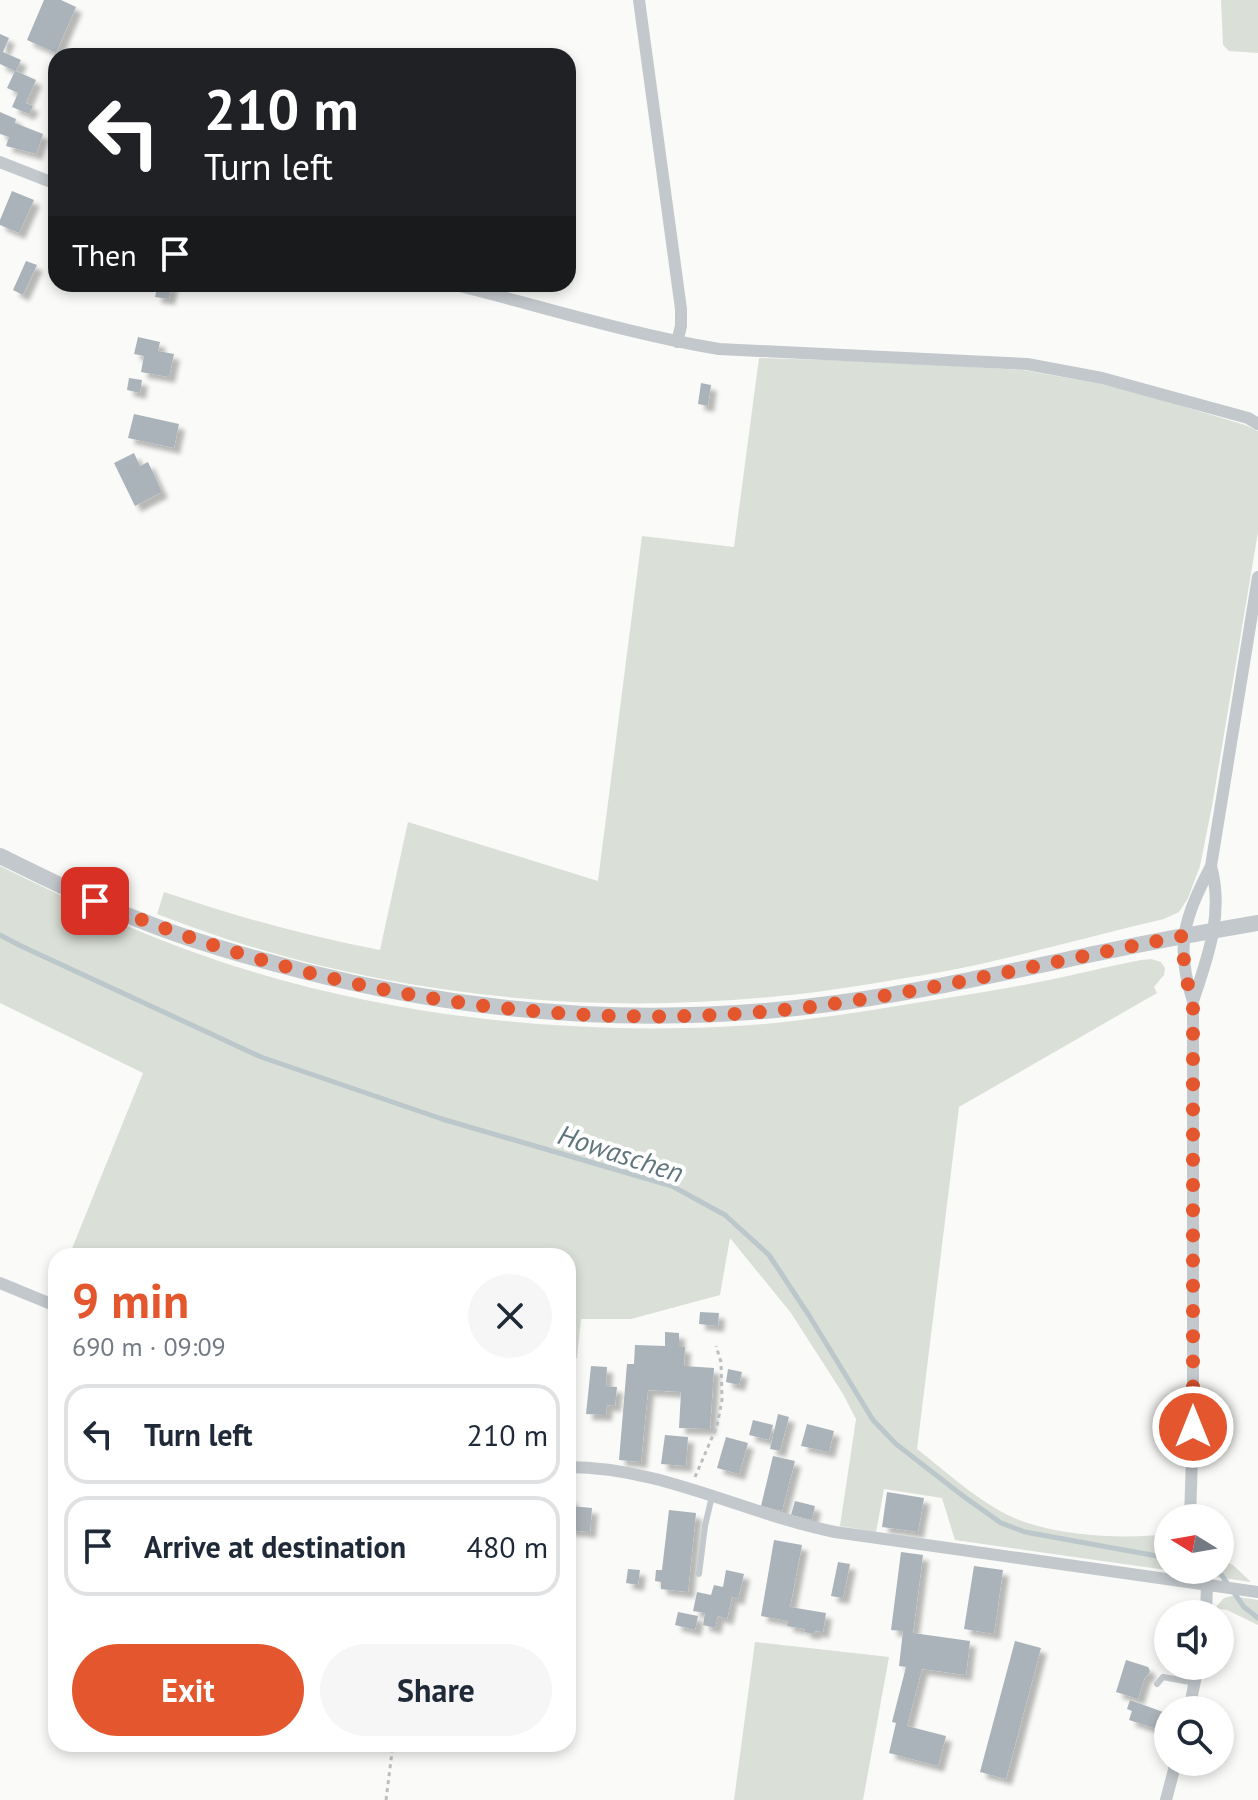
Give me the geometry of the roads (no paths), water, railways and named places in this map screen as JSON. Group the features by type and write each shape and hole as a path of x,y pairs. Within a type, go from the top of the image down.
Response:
{"street":[{"path":"639,0 681,309 677,342"},
{"path":"0,162 48,181"},
{"path":"483,292 677,342 719,349 1027,364 1102,378 1248,418 1258,424"},
{"path":"1193,1001 1185,979 1183,936 1211,866 1258,577"},
{"path":"0,856 141,921 260,960 417,996 603,1016 718,1014 837,1003 947,985 1258,923"},
{"path":"1190,1504 1193,1001 1214,931 1216,884 1211,866"},
{"path":"0,1283 48,1303"},
{"path":"576,1467 641,1475 794,1523 835,1532 1154,1571"},
{"path":"1207,1584 1254,1591"},
{"path":"1209,1600 1212,1586"},
{"path":"1192,1696 1196,1680"},
{"path":"1166,1800 1172,1776"}],"lane":[{"path":"699,1574 712,1496"},
{"path":"1157,1684 1163,1677 1195,1683"}],"waterway":[{"name":"Howaschen","path":"0,935 261,1057 442,1119 672,1186 725,1215 769,1255 873,1420 896,1444 963,1496 1001,1523 1025,1532 1154,1555"},
{"name":"Howaschen","path":"1228,1584 1244,1607 1258,1618"}]}
